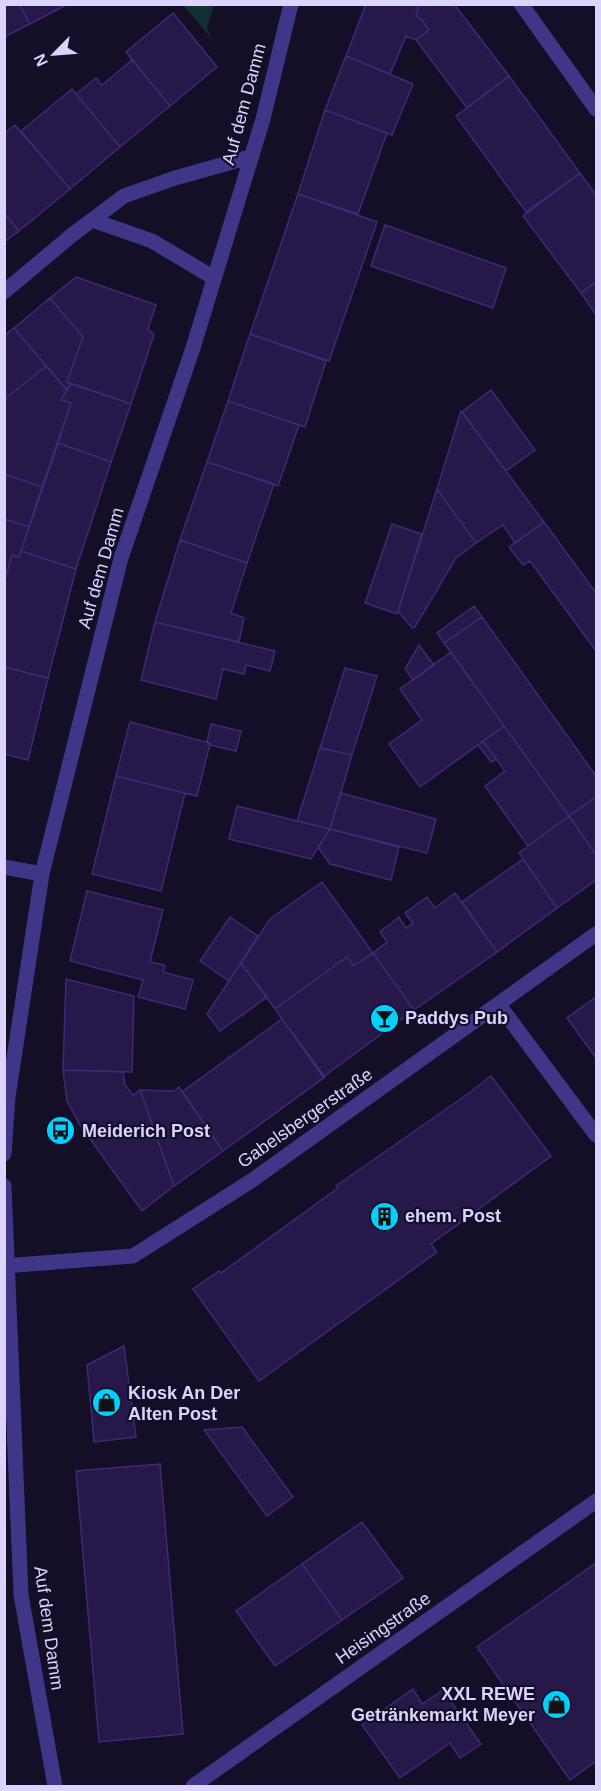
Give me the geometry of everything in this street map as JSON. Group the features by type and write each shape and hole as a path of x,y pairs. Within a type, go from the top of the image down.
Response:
{"street":[{"name":"Auf dem Damm","path":"4,1154 8,1097 42,874 121,558 193,348 263,119 291,4"},
{"path":"520,4 597,109"},
{"path":"4,292 124,196 175,178 250,157"},
{"path":"92,220 152,241 214,278"},
{"path":"4,867 42,874"},
{"name":"Gabelsbergerstraße","path":"6,1266 132,1256 251,1181 597,934"},
{"path":"499,1005 597,1135"},
{"name":"Auf dem Damm","path":"4,1185 21,1594 55,1786"},
{"path":"4,1461 16,1480"},
{"name":"Heisingstraße","path":"193,1786 597,1501"}],"green space":[{"path":"183,5 214,5 207,28 211,38"}],"building":[{"path":"4,4 19,4 30,24 4,37"},
{"path":"19,4 68,4 30,24"},
{"path":"366,4 419,4 416,16 429,30 416,40 406,36 390,74 346,56"},
{"path":"419,4 454,4 509,76 467,108 416,40 429,30 416,16"},
{"path":"173,13 217,67 170,106 126,52"},
{"path":"346,56 413,84 392,135 325,110"},
{"path":"132,60 170,106 120,147 76,94 96,78 102,85"},
{"path":"509,76 580,173 526,212 456,116"},
{"path":"72,89 120,147 70,189 21,131"},
{"path":"325,110 387,133 358,214 298,194"},
{"path":"15,125 70,189 19,231 4,213 4,134"},
{"path":"580,173 596,195 596,282 581,293 523,216"},
{"path":"298,194 377,222 329,361 250,334"},
{"path":"4,213 19,231 4,242"},
{"path":"385,225 506,268 493,308 371,266"},
{"path":"76,277 156,305 148,329 154,335 131,404 67,382 83,337 50,298"},
{"path":"596,282 596,315 581,293"},
{"path":"50,298 83,337 67,382 71,384 67,390 14,328"},
{"path":"14,328 46,366 4,400 4,336"},
{"path":"250,334 326,361 305,427 228,401"},
{"path":"46,366 67,390 61,400 71,403 42,487 4,474 4,400"},
{"path":"71,384 131,404 111,462 58,443 71,403 61,400"},
{"path":"491,390 535,450 506,471 462,412"},
{"path":"228,401 299,425 278,486 207,462"},
{"path":"461,411 544,522 515,543 503,525 476,543 437,489"},
{"path":"58,443 111,462 76,569 21,551"},
{"path":"207,462 274,484 247,563 180,540"},
{"path":"4,474 42,487 29,527 4,519"},
{"path":"437,489 476,543 456,558 415,627 412,628 398,611"},
{"path":"4,519 29,527 19,557 12,555 4,584"},
{"path":"544,522 596,593 596,651 530,561 523,565 509,547"},
{"path":"392,524 422,534 397,614 365,603"},
{"path":"180,540 247,563 231,613 244,618 239,642 155,622"},
{"path":"21,551 76,569 48,678 4,667 4,584 12,555 19,557"},
{"path":"474,606 482,617 444,643 437,633"},
{"path":"482,617 596,776 596,797 569,816 444,643"},
{"path":"155,622 275,651 270,671 246,665 244,674 223,669 216,699 141,680"},
{"path":"419,645 434,665 413,680 405,669"},
{"path":"451,652 504,726 420,787 389,744 422,720 400,689"},
{"path":"4,667 48,678 28,760 4,754"},
{"path":"345,668 377,676 352,755 320,748"},
{"path":"130,722 210,743 197,796 116,776"},
{"path":"211,724 241,731 236,751 210,745 207,742"},
{"path":"504,726 569,816 528,846 485,786 505,771 483,741"},
{"path":"483,741 496,759 491,762 478,745"},
{"path":"320,748 352,755 330,829 297,821"},
{"path":"116,776 185,793 161,891 92,874"},
{"path":"341,793 436,819 427,853 330,829"},
{"path":"596,797 596,855 569,816"},
{"path":"237,806 330,829 311,859 229,839"},
{"path":"569,816 596,855 596,880 557,908 519,853"},
{"path":"330,829 399,847 391,880 330,864 318,847"},
{"path":"523,859 557,908 497,952 462,902"},
{"path":"322,882 373,953 354,966 347,957 275,1009 241,963 270,919"},
{"path":"87,891 163,910 150,962 165,965 163,972 193,980 185,1009 138,997 143,980 70,961"},
{"path":"455,893 497,952 414,1010 373,953 387,942 380,932 399,917 406,928 413,924 405,913 427,897 435,908"},
{"path":"230,917 258,936 229,981 200,961"},
{"path":"373,953 414,1010 323,1077 275,1009 347,957 354,966"},
{"path":"241,963 267,997 220,1031 207,1014"},
{"path":"66,979 134,996 132,1072 63,1070"},
{"path":"596,997 596,1058 567,1018"},
{"path":"282,1019 325,1077 223,1151 182,1092"},
{"path":"63,1070 123,1072 125,1085 133,1095 140,1090 174,1186 142,1211 80,1125 67,1101"},
{"name":"ehem. Post","path":"491,1076 551,1156 431,1244 437,1252 259,1381 193,1289 219,1271 221,1273 338,1188 336,1186"},
{"path":"179,1087 223,1151 174,1186 140,1090 174,1091"},
{"path":"124,1346 136,1437 94,1442 87,1365"},
{"path":"242,1427 293,1497 267,1516 204,1430"},
{"path":"160,1464 183,1734 99,1742 76,1471"},
{"path":"362,1522 403,1578 342,1620 302,1564"},
{"name":"XXL REWE Getränkemarkt Meyer","path":"596,1563 596,1761 570,1780 477,1647"},
{"path":"302,1564 342,1620 275,1666 236,1611"},
{"path":"413,1689 422,1704 443,1690 481,1744 460,1758 450,1743 400,1778 362,1725"}],"place":[{"name":"Paddys Pub","path":"384,1018"},
{"name":"Meiderich Post","path":"61,1131"},
{"name":"ehem. Post","path":"384,1216"},
{"name":"Kiosk An Der Alten Post","path":"107,1403"},
{"name":"XXL REWE Getränkemarkt Meyer","path":"556,1704"}]}
